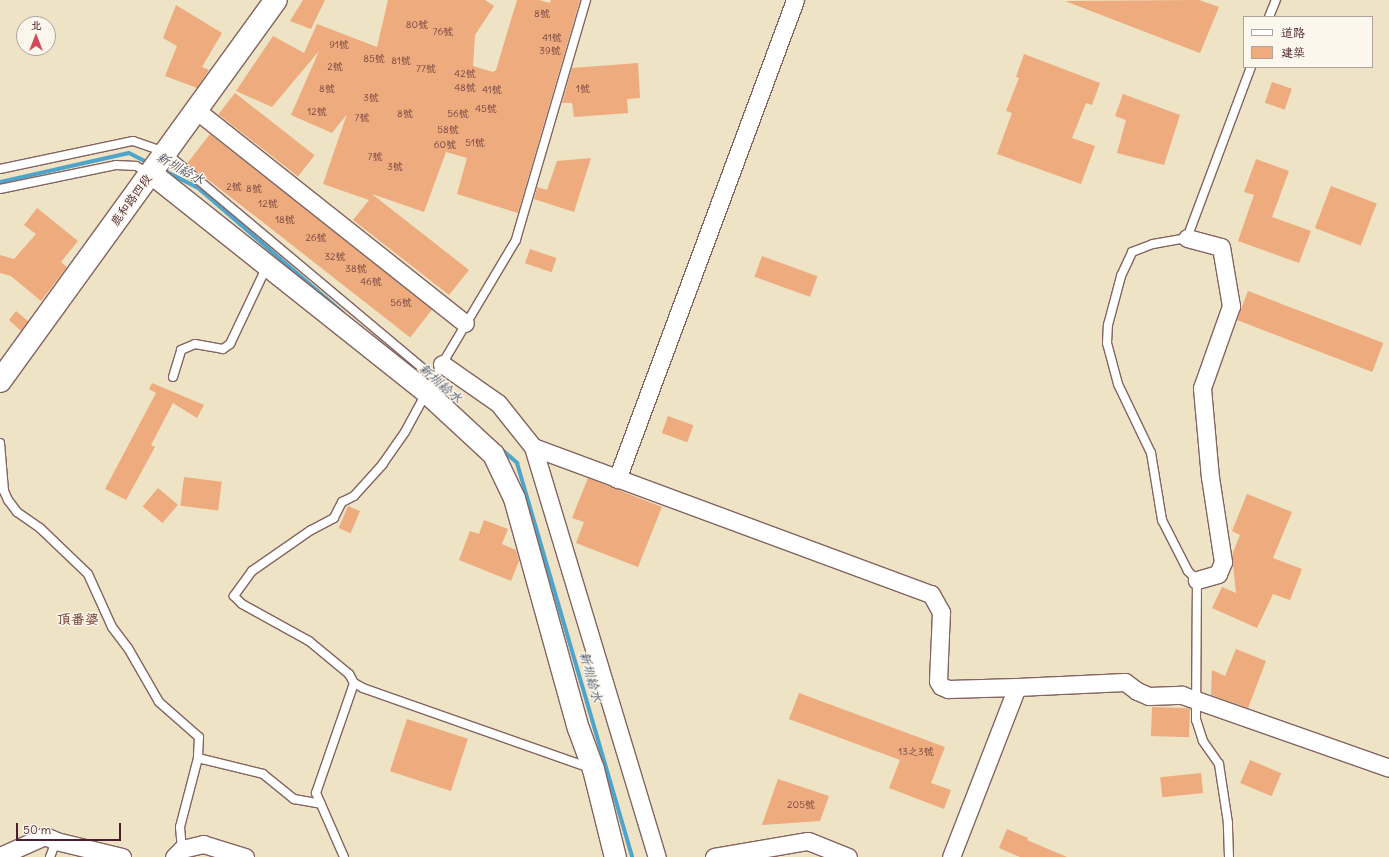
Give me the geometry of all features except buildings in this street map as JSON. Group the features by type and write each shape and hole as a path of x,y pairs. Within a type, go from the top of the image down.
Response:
{"main road":[{"name":"鹿和路四段","path":"0,381 276,0"}],"street":[{"path":"617,479 796,0"},
{"path":"196,110 465,323"},
{"path":"151,174 267,265 434,378 498,403 533,446 657,857"},
{"path":"1187,238 1221,247 1231,306 1202,388 1210,477 1223,562 1218,574 1197,580"},
{"path":"434,378 492,454 504,473 514,498 578,728 593,769 615,857"},
{"path":"533,446 617,479 931,594 941,612 938,681 941,686 948,689 1125,682 1137,691 1149,696 1182,695 1195,701 1389,768"},
{"path":"951,857 1017,687"},
{"path":"0,856 45,836 53,849 122,857"},
{"path":"714,857 808,842 848,857"},
{"path":"178,853 203,844 245,857"}],"lane":[{"path":"586,0 516,240 465,323 401,439 354,496 342,502 334,518 314,528 252,571 234,596 242,604 309,641 348,674 354,684 593,769"},
{"path":"1270,16 1276,0"},
{"path":"1230,857 1228,823 1219,764 1203,741 1196,720 1197,580 1188,571 1162,520 1151,453 1118,384 1107,343 1108,325 1121,276 1132,252 1153,244 1187,238 1251,68"},
{"path":"0,169 133,141 165,152 434,378"},
{"path":"0,189 116,165 136,166 151,174"},
{"path":"173,377 181,350 195,344 223,349 230,344 267,265"},
{"path":"0,443 4,491 8,500 17,512 40,528 88,574 112,627 128,648 159,702 198,737 198,758 180,827 178,853"},
{"path":"344,857 316,793 354,684"},
{"path":"198,758 263,774 294,799 321,804"}],"waterway":[{"name":"新圳給水","path":"0,182 129,153 149,163"},
{"name":"新圳給水","path":"163,170 197,187 343,313"},
{"name":"新圳給水","path":"500,448 517,463 632,857"}],"district":[{"name":"頂番婆","path":"78,619"}]}
